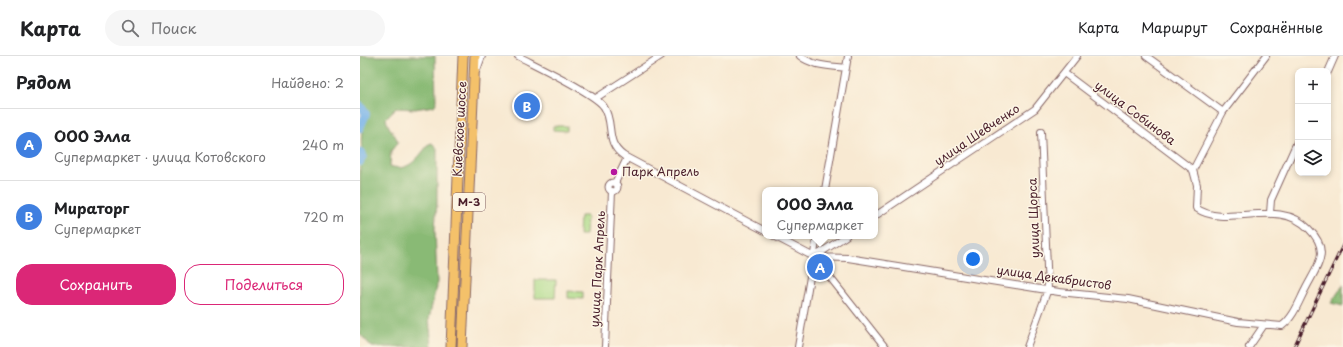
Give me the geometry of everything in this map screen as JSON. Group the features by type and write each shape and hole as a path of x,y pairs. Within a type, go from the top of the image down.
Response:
{"highway":[{"name":"Киевское шоссе","path":"451,347 464,56"},
{"name":"Киевское шоссе","path":"462,347 475,56"}],"street":[{"path":"474,83 482,56"},
{"path":"518,56 596,98 606,110 612,143 617,151 627,158 762,229"},
{"path":"596,98 661,56"},
{"path":"800,56 805,60 818,64 846,68"},
{"path":"826,187 848,56"},
{"name":"улица Шевченко","path":"878,214 1035,109 1077,56"},
{"path":"1146,56 1223,112"},
{"path":"1330,68 1335,56"},
{"path":"1263,57 1223,112 1193,170 1197,185 1196,208 1201,212 1226,216 1270,213 1271,200 1295,147"},
{"name":"улица Собинова","path":"1064,73 1193,170"},
{"name":"улица Щорса","path":"1027,347 1048,289 1041,132"},
{"name":"улица Парк Апрель","path":"605,347 612,191 609,189 609,185 615,183 627,158"},
{"name":"улица Декабристов","path":"780,239 814,257 848,258 1048,289 1059,292 1128,299 1238,322 1282,326 1291,318 1320,259 1322,248 1319,238 1304,223 1287,215 1270,213"},
{"path":"798,347 817,239"},
{"path":"814,257 841,239"},
{"path":"814,257 884,347"},
{"path":"1249,347 1264,325"}],"green space":[{"path":"360,56 435,56 436,103 434,106 415,109 396,108 386,118 388,125 398,142 391,151 390,166 397,168 408,166 417,159 429,144 432,143 437,148 437,203 435,228 437,282 429,319 432,347 372,347 360,334 360,162 363,156 362,135 366,114 360,105"},
{"path":"553,126 567,126 567,131 553,130"},
{"path":"580,216 587,216 586,235 579,235"},
{"path":"535,280 556,280 555,298 535,298"},
{"path":"1343,285 1343,306 1331,303"},
{"path":"568,291 583,292 583,299 568,298"}],"waterway":[{"path":"360,105 366,114 360,128"},
{"path":"360,152 363,156 360,162"}],"railway":[{"path":"1294,347 1343,245"}],"place":[{"name":"Мираторг","path":"527,106"},
{"name":"Парк Апрель","path":"614,172"},
{"name":"ООО Элла","path":"820,267"}]}
